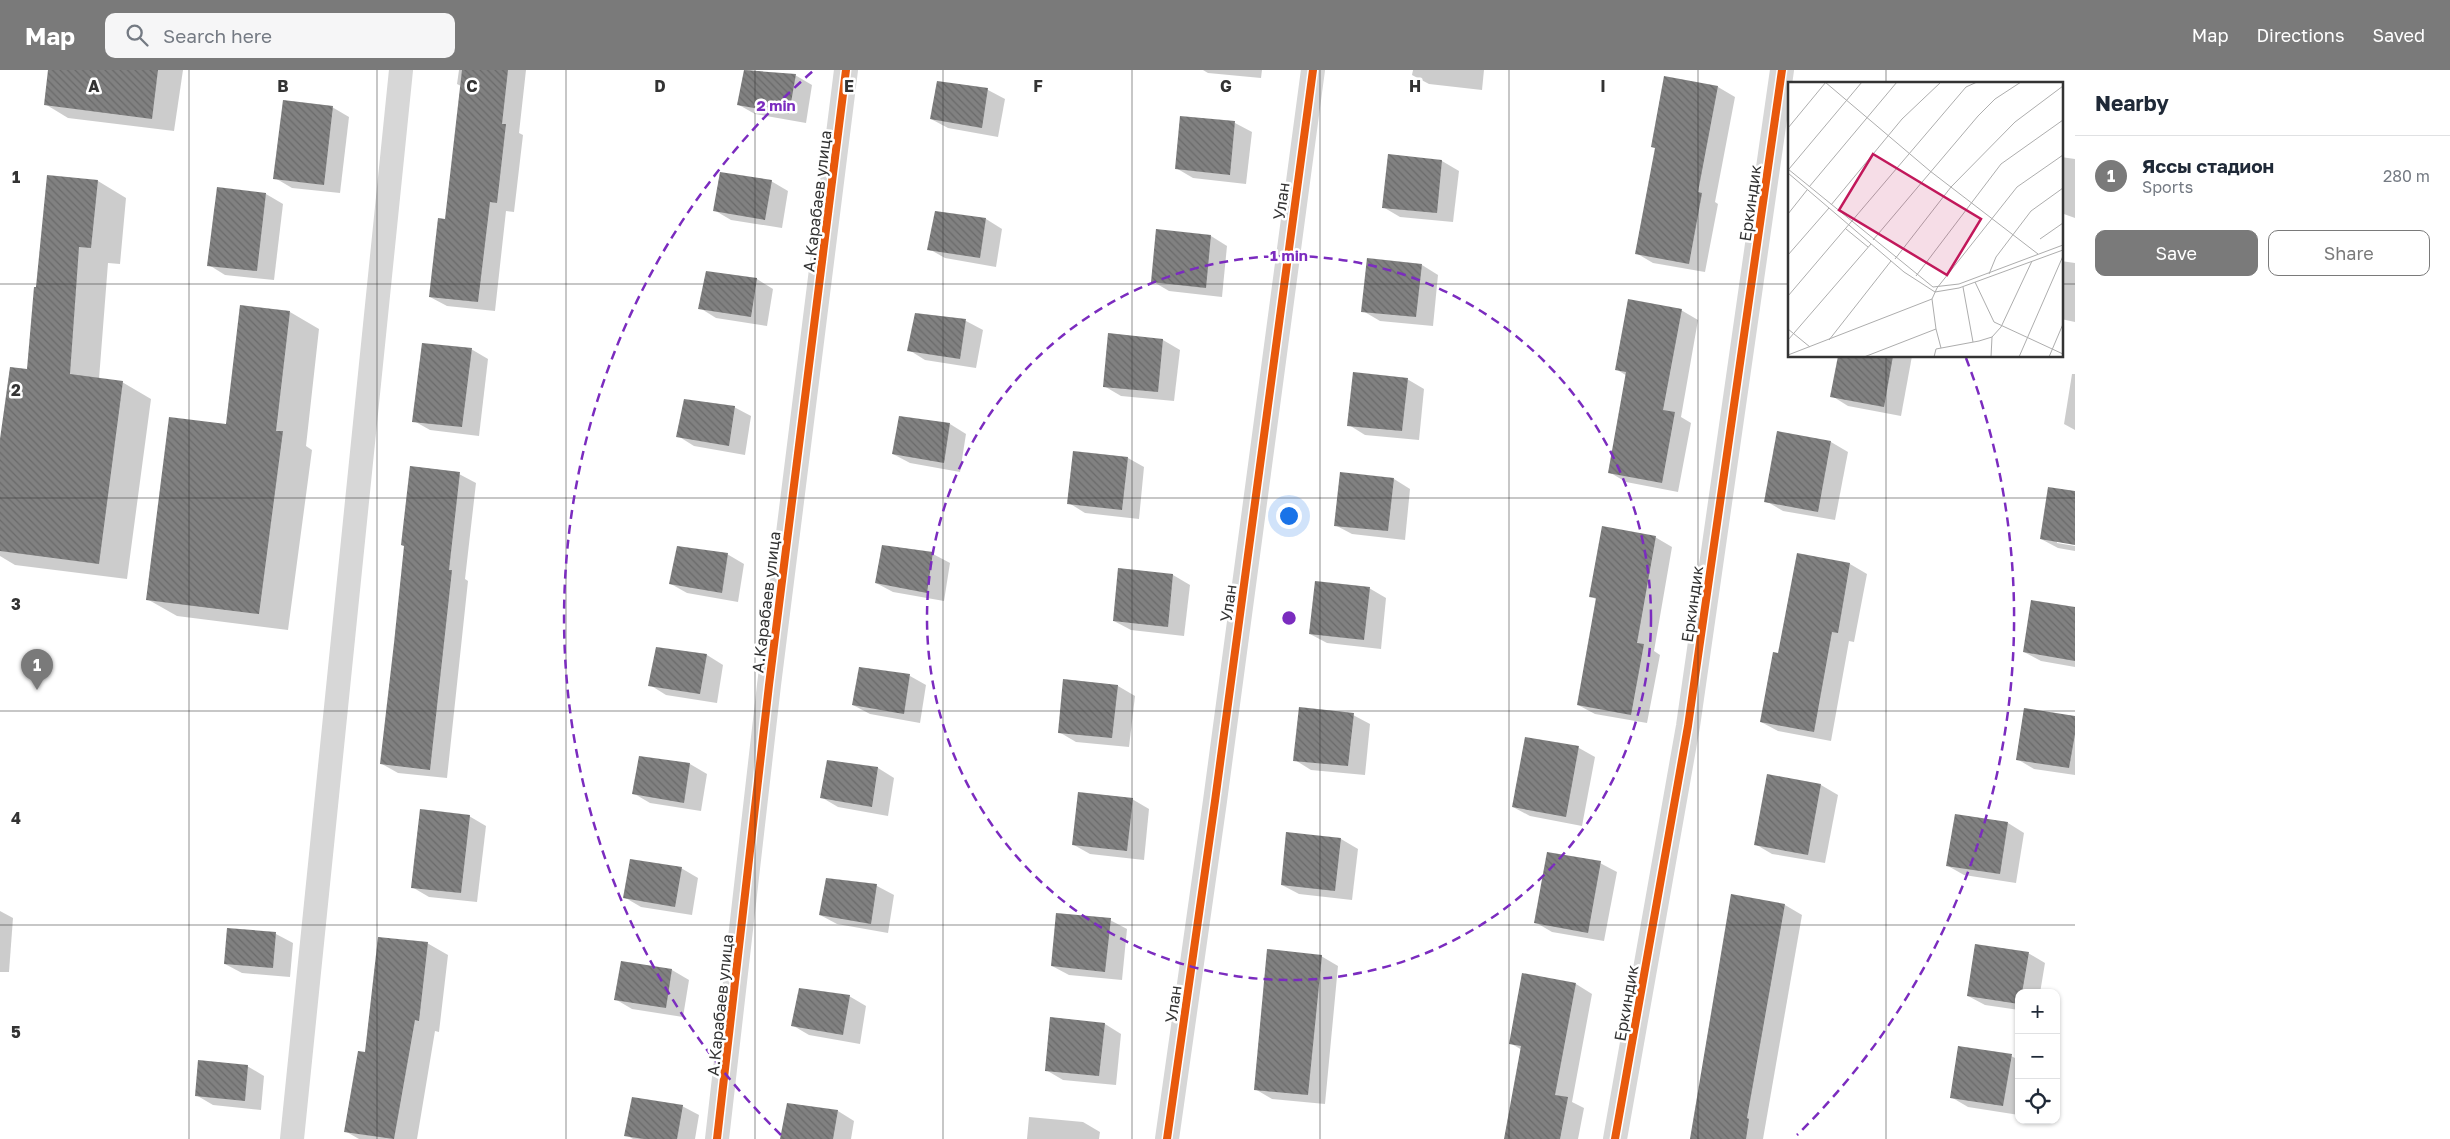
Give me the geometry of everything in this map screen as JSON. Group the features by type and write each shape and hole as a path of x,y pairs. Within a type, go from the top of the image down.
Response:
{"street":[{"path":"292,1139 401,70"},
{"name":"А.Карабаев улица","path":"717,1139 769,685 846,70"},
{"name":"Улан","path":"1168,1139 1313,70"},
{"name":"Еркиндик","path":"1615,1139 1688,726 1782,70"}],"building":[{"path":"48,70 158,70 152,119 44,105"},
{"path":"462,70 508,70 502,124 506,124 497,203 490,202 478,302 429,297 438,218 445,219"},
{"path":"744,70 796,74 789,114 737,105"},
{"path":"1664,76 1718,86 1698,192 1702,193 1689,264 1635,254 1655,148 1651,147"},
{"path":"937,81 988,88 982,128 930,119"},
{"path":"283,100 333,106 324,185 273,179"},
{"path":"1180,116 1235,121 1230,175 1175,169"},
{"path":"1388,154 1442,160 1437,213 1382,208"},
{"path":"720,172 772,180 765,220 713,211"},
{"path":"47,175 98,180 91,248 79,247 70,374 123,381 99,564 0,551 0,439 10,367 27,369"},
{"path":"217,187 266,193 257,271 207,266"},
{"path":"935,211 986,218 980,258 927,250"},
{"path":"1156,229 1211,235 1206,288 1151,282"},
{"path":"1367,258 1422,264 1416,317 1361,312"},
{"path":"706,271 757,278 751,317 698,309"},
{"path":"1628,299 1682,309 1663,410 1675,412 1662,483 1608,473 1626,372 1615,370"},
{"path":"240,305 290,311 276,431 283,431 259,614 146,600 169,417 226,424"},
{"path":"915,313 966,319 960,359 907,351"},
{"path":"1108,333 1163,339 1158,392 1103,387"},
{"path":"422,343 472,348 462,427 412,422"},
{"path":"1838,358 1893,358 1884,407 1830,397"},
{"path":"1353,372 1408,378 1402,431 1347,426"},
{"path":"684,399 735,406 729,446 676,437"},
{"path":"899,416 950,423 944,463 892,454"},
{"path":"1777,431 1831,441 1818,512 1764,502"},
{"path":"1073,451 1128,457 1122,510 1067,504"},
{"path":"410,466 460,472 449,570 452,570 430,770 380,764 404,546 401,545"},
{"path":"1340,472 1394,478 1388,531 1334,526"},
{"path":"2048,487 2075,491 2075,545 2040,539"},
{"path":"1602,526 1656,536 1637,643 1644,644 1631,715 1577,705 1596,598 1589,597"},
{"path":"882,545 933,552 927,593 875,583"},
{"path":"677,546 728,553 722,593 669,584"},
{"path":"1797,553 1850,563 1838,633 1832,632 1814,732 1760,722 1773,652 1778,653"},
{"path":"1118,568 1173,574 1168,627 1113,621"},
{"path":"1315,581 1370,587 1364,640 1309,634"},
{"path":"2031,600 2075,607 2075,661 2023,652"},
{"path":"656,647 707,654 700,694 648,686"},
{"path":"859,667 910,674 904,714 852,705"},
{"path":"1063,679 1118,685 1112,738 1058,733"},
{"path":"1299,707 1354,713 1348,766 1293,761"},
{"path":"2024,708 2075,716 2075,734 2069,768 2016,760"},
{"path":"1525,737 1579,746 1566,817 1512,807"},
{"path":"639,756 690,763 684,803 632,794"},
{"path":"827,760 878,767 872,807 820,798"},
{"path":"1767,774 1821,784 1808,855 1754,845"},
{"path":"1078,792 1133,798 1127,851 1072,845"},
{"path":"420,809 470,815 461,893 411,888"},
{"path":"1955,814 2008,822 2000,874 1946,866"},
{"path":"1286,832 1341,838 1335,891 1281,885"},
{"path":"1547,852 1601,861 1588,933 1534,923"},
{"path":"630,859 682,867 675,907 623,898"},
{"path":"826,878 877,884 871,924 819,915"},
{"path":"1731,894 1785,904 1747,1118 1749,1119 1746,1139 1690,1139"},
{"path":"1056,913 1111,918 1105,972 1051,966"},
{"path":"227,928 276,932 273,968 224,964"},
{"path":"378,937 428,942 419,1021 415,1020 394,1139 344,1132 358,1051 365,1052"},
{"path":"1975,944 2029,952 2023,989 2015,989 2015,1003 1967,996"},
{"path":"1267,949 1322,955 1308,1095 1254,1090"},
{"path":"621,961 672,969 666,1008 614,1000"},
{"path":"1522,973 1576,983 1555,1095 1568,1097 1560,1139 1504,1139 1521,1046 1509,1044"},
{"path":"799,988 850,995 843,1035 791,1026"},
{"path":"1050,1017 1105,1023 1099,1076 1045,1071"},
{"path":"1958,1046 2012,1054 2003,1106 1950,1098"},
{"path":"198,1060 248,1065 245,1101 195,1096"},
{"path":"632,1097 683,1105 677,1139 644,1139 624,1136"},
{"path":"787,1103 838,1110 833,1139 780,1139"}],"cycle path":[{"path":"717,1139 769,685 846,70"},
{"path":"1167,1139 1215,801 1313,70"},
{"path":"1615,1139 1688,726 1782,70"}],"place":[{"name":"Яссы стадион","path":"37,690"}]}
